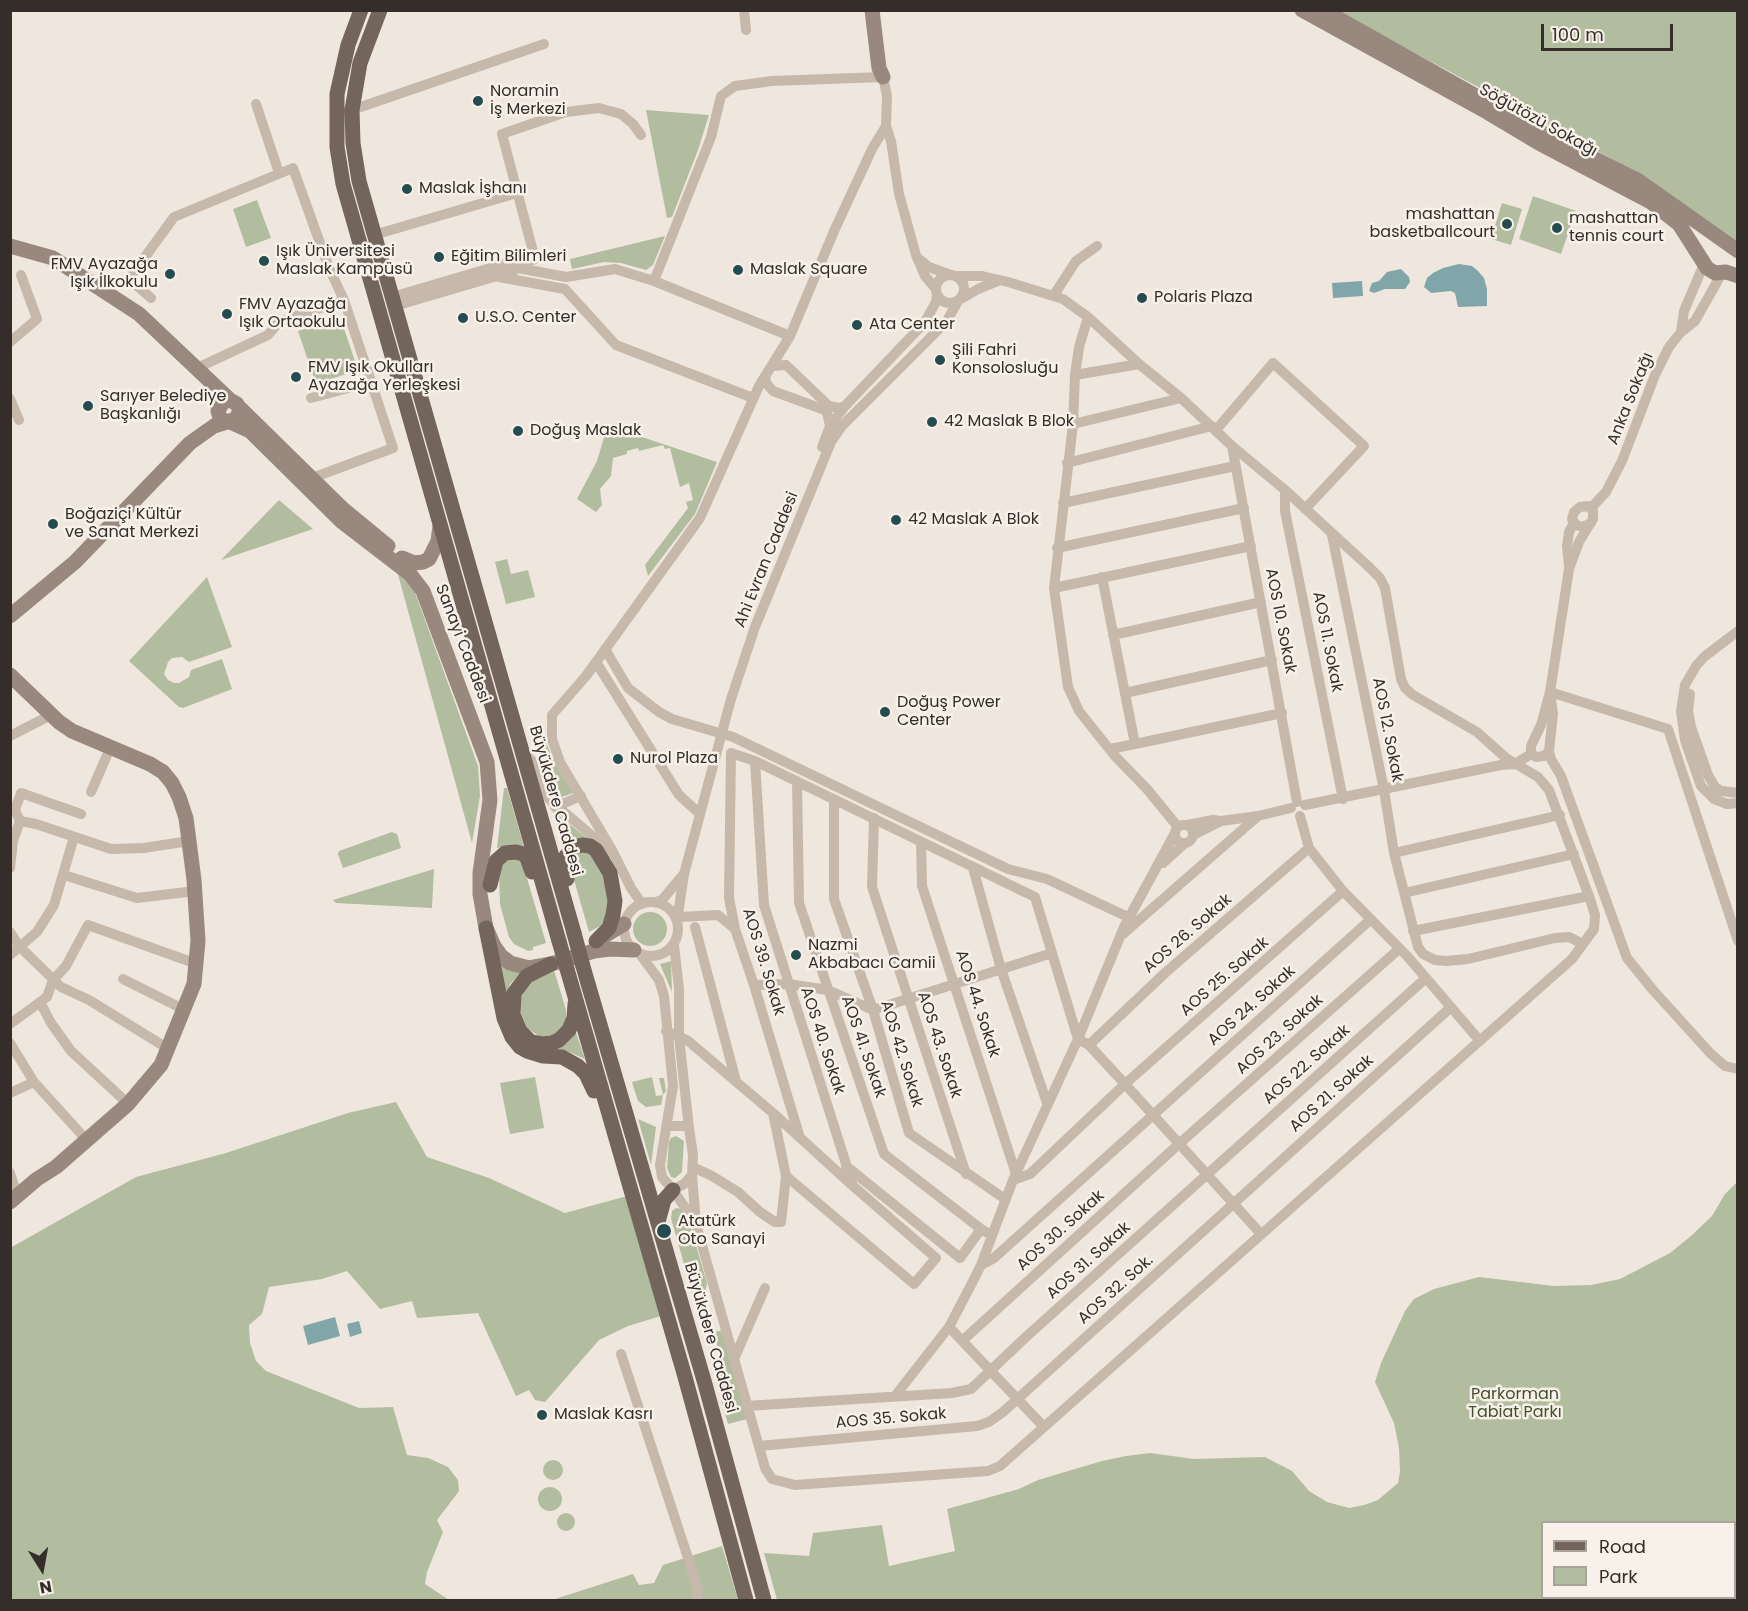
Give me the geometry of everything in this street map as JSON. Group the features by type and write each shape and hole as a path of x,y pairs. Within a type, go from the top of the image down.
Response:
{"main road":[{"name":"Büyükdere Caddesi","path":"361,10 348,45 335,110 337,147 349,208 746,1600"},
{"name":"Büyükdere Caddesi","path":"380,10 360,63 352,110 355,159 393,302 658,1222 764,1600"},
{"path":"568,912 570,892 564,868 566,856 574,848 582,845 590,846 601,856 610,873 615,901 609,928 597,941"},
{"path":"490,885 493,867 499,856 516,852 527,858 535,882 547,897"},
{"path":"486,928 504,1018 512,1037 520,1047 527,1051 543,1056 562,1057 578,1066 586,1074 596,1095 607,1110"},
{"path":"552,964 527,976 520,982 514,993 512,1006 515,1022 525,1038 531,1042 543,1044 559,1040 569,1030 574,1018 576,1006 574,992"},
{"path":"658,1222 664,1200 673,1190"},
{"path":"700,1434 714,1457 725,1495 736,1501"}],"street":[{"path":"744,10 746,30"},
{"path":"872,10 879,68 887,96 886,126 899,194 916,255 925,276 946,303 959,300 965,291 963,282 953,275"},
{"path":"879,10 885,43 883,77"},
{"name":"Söğütözü Sokağı","path":"1302,10 1487,112 1539,144 1651,202 1679,224 1710,271 1729,274"},
{"name":"Söğütözü Sokağı","path":"1323,10 1544,133 1639,181 1731,246"},
{"path":"352,110 544,44"},
{"path":"654,281 711,137 721,96 735,86 771,81 883,77"},
{"path":"256,104 279,174"},
{"path":"513,267 535,259 502,134 566,112 599,108 621,114 641,135"},
{"path":"624,875 612,850 560,762 552,739 552,715 596,662 700,518 753,398 790,336 834,229 872,149 886,126"},
{"path":"151,298 129,279 174,217 293,168 329,268 344,300 393,448 312,478"},
{"path":"374,235 517,193"},
{"path":"1681,332 1684,311 1703,262 1704,249 1717,240 1731,246 1735,261 1729,274"},
{"name":"Sanayi Caddesi","path":"10,246 53,258 139,314 235,403 343,509 422,574 436,598 496,765 498,790 490,860 490,885 495,924 508,950 515,955 533,959 597,941 624,924"},
{"path":"1054,295 1076,261 1097,246"},
{"path":"696,1224 662,1177 660,1165 663,1140 668,1126 673,1086 664,996 659,980 625,938 624,924 631,911 642,904 656,902 669,909 678,919 675,942 679,989 679,1037 696,1224 765,1468 772,1479 795,1485 988,1471 1000,1466 1572,959 1594,929 1595,915 1589,896 1549,790 1538,777 1497,752 1477,732 1405,688 1401,679 1385,588 1380,578 1181,398 1139,364 1088,317 1063,299 982,276 953,275 928,267 916,255"},
{"path":"511,262 513,267 514,271 496,277 393,302 511,262"},
{"path":"513,267 566,277 615,269 654,281 790,336"},
{"name":"Anka Sokağı","path":"1549,751 1553,714 1550,692 1569,569 1579,542 1613,479 1655,375 1669,347 1681,332 1695,321 1729,274"},
{"path":"10,342 37,319 21,275"},
{"path":"936,291 939,281 953,275"},
{"path":"496,277 566,289 616,345 753,398"},
{"name":"Ahi Evran Caddesi","path":"719,732 756,627 831,442 843,426 947,321 959,300 1000,280"},
{"name":"Ahi Evran Caddesi","path":"678,919 684,874 738,657 830,426 845,406 925,322 936,302 936,291"},
{"path":"197,368 268,335 279,322 344,300"},
{"path":"1088,317 1079,347 1075,375 1073,424 1054,588 1068,687 1079,711 1110,749 1180,828 1192,829 1189,839"},
{"path":"1067,463 1214,428 1273,363 1364,446 1305,509"},
{"path":"1075,375 1139,364"},
{"path":"772,366 786,365 829,406 840,408 845,406"},
{"path":"765,376 766,383 773,391 827,412 830,426"},
{"path":"311,398 371,382"},
{"path":"1073,424 1181,398"},
{"path":"10,399 19,420"},
{"path":"12,616 80,564 188,453 204,433 225,418 220,404 235,403"},
{"name":"Sanayi Caddesi","path":"225,418 250,431 341,521 410,574 423,591 489,768 490,800 480,883 486,928"},
{"name":"AOS 10. Sokak","path":"1232,446 1298,805"},
{"path":"1063,504 1235,466"},
{"name":"AOS 11. Sokak","path":"1285,490 1285,511 1343,799"},
{"path":"1569,569 1567,546 1569,532 1574,523 1573,515 1576,509 1584,506 1592,517 1583,527 1574,523"},
{"path":"1057,548 1244,508"},
{"path":"402,558 414,563 429,560 435,550 440,526"},
{"name":"AOS 12. Sokak","path":"1332,535 1384,790 1394,853 1418,947 1423,954 1435,960 1446,961 1468,959 1555,938 1569,937 1583,944"},
{"path":"1054,588 1251,546"},
{"path":"1102,577 1135,744"},
{"path":"1113,635 1261,602"},
{"path":"1737,631 1696,666 1685,685 1680,711 1685,740 1701,786 1714,799 1727,804 1737,803"},
{"path":"1737,639 1701,668 1691,687 1688,711 1691,727 1711,782 1721,791 1737,793"},
{"path":"605,650 633,694 659,712 719,732 1008,868 1047,879 1130,918"},
{"path":"1125,693 1272,660"},
{"path":"596,662 679,795 700,814"},
{"path":"10,663 13,679 51,715 72,731 150,764 163,772 172,783 186,818 195,891 198,941 194,984 167,1048 126,1101 56,1167 14,1198"},
{"path":"1533,755 1531,746 1541,725 1550,692 1668,729 1737,941"},
{"path":"1110,749 1282,713"},
{"path":"10,736 51,715"},
{"path":"91,792 111,746"},
{"path":"895,1396 949,1327 981,1265 1005,1199 1078,1039 1120,937 1180,828 1213,820 1258,816 1298,805 1343,799 1501,765 1515,764 1533,755 1544,756 1549,751"},
{"path":"1549,751 1561,776 1628,958 1653,990 1711,1054 1725,1066 1737,1069"},
{"path":"522,752 533,762 543,790 555,807 597,840 624,875 642,904"},
{"name":"AOS 39. Sokak","path":"755,760 731,753 729,898 735,929 800,1138"},
{"path":"755,760 1035,897 1078,1039 1089,1045 1261,1234"},
{"name":"AOS 40. Sokak","path":"755,760 764,905 853,1186"},
{"name":"AOS 41. Sokak","path":"797,781 799,903 884,1154 991,1235"},
{"path":"10,868 13,841 20,821 15,810 21,793 81,814"},
{"path":"555,807 581,796"},
{"name":"AOS 42. Sokak","path":"834,799 834,898 873,1010 909,1133 1005,1199"},
{"path":"1298,805 1293,814 1300,816 1309,848 1343,891 1426,978 1480,1041"},
{"path":"1394,853 1560,815"},
{"path":"1120,937 1258,816"},
{"name":"AOS 43. Sokak","path":"874,818 872,886 966,1174"},
{"path":"20,821 36,824 111,849 144,848 189,841"},
{"path":"1160,865 1189,839 1221,821"},
{"path":"1180,828 1177,839 1189,839"},
{"path":"10,955 37,932 54,905 74,837"},
{"name":"AOS 44. Sokak","path":"921,842 922,886 956,984 1015,1177"},
{"name":"AOS 26. Sokak","path":"1089,1045 1166,973 1309,848"},
{"path":"1404,893 1574,854"},
{"path":"973,868 1001,969 1047,1103"},
{"name":"Ahi Evran Caddesi","path":"656,902 662,900 684,874"},
{"path":"64,875 137,898 162,897 195,891"},
{"name":"AOS 25. Sokak","path":"1015,1177 1030,1174 1125,1084 1343,891"},
{"path":"1413,931 1589,896"},
{"path":"718,915 729,898"},
{"path":"678,919 718,915 735,929"},
{"path":"486,928 501,956 510,963 529,968 610,949 655,956 669,950 675,942 706,916"},
{"name":"AOS 24. Sokak","path":"981,1265 994,1258 1370,920"},
{"path":"10,1024 47,997 53,980 66,966 88,925 197,964"},
{"path":"695,927 736,1082"},
{"path":"10,932 20,946 61,987 89,1000 167,1048"},
{"name":"AOS 23. Sokak","path":"1180,1143 1399,949"},
{"path":"754,985 788,984 828,990 873,1010 1052,953"},
{"name":"AOS 22. Sokak","path":"1208,1175 1426,978"},
{"path":"123,979 185,1008"},
{"path":"40,1002 51,1023 71,1051 126,1101"},
{"name":"AOS 21. Sokak","path":"1235,1203 1450,1008"},
{"path":"666,1031 687,1040 936,1258 914,1284 786,1176"},
{"path":"10,1043 34,1082 82,1135"},
{"path":"10,1094 34,1082"},
{"path":"37,1179 82,1135 126,1101"},
{"path":"692,1171 712,1176 738,1192 775,1222 781,1222 786,1176 773,1113"},
{"path":"668,1126 689,1128"},
{"name":"AOS 30. Sokak","path":"962,1341 1180,1143"},
{"path":"846,1166 960,1258 981,1229"},
{"path":"673,1190 684,1184 692,1171"},
{"path":"10,1173 14,1198"},
{"name":"AOS 31. Sokak","path":"746,1406 971,1389 1208,1175"},
{"name":"AOS 32. Sok.","path":"1017,1399 1235,1203"},
{"path":"734,1359 765,1288"},
{"path":"949,1327 1044,1427"},
{"path":"621,1354 688,1558 698,1591 697,1600"},
{"name":"AOS 35. Sokak","path":"759,1446 977,1426 989,1422 1017,1399"}],"green space":[{"path":"1337,11 1737,11 1737,244 1610,158"},
{"path":"646,110 709,115 672,217 667,218"},
{"path":"1533,196 1576,211 1561,254 1519,239"},
{"path":"257,200 271,238 246,247 233,209"},
{"name":"mashattan basketballcourt","path":"1502,203 1522,209 1511,245 1491,239"},
{"path":"665,236 653,265 646,270 621,263 604,262 572,269 570,259"},
{"path":"340,317 358,370 316,384 298,331"},
{"path":"621,430 717,462 695,514 648,576 645,565 688,508 686,502 693,500 689,483 680,487 670,448 665,449 663,445 639,451 638,448 613,458 611,476 600,489 602,505 596,512 577,499 597,461 605,434"},
{"path":"279,500 313,529 221,560"},
{"path":"507,559 511,574 528,570 535,597 506,604 495,562"},
{"path":"397,571 413,587 478,766 480,796 472,843"},
{"path":"207,577 232,647 189,662 182,657 172,658 164,674 168,680 179,683 189,677 191,670 222,659 232,689 183,708 179,707 129,661"},
{"path":"540,729 555,763 573,793 559,798 548,791 531,731"},
{"path":"504,788 507,788 524,847 514,845 497,848"},
{"path":"553,811 588,839 562,844"},
{"path":"392,832 397,834 401,848 343,868 339,851"},
{"path":"577,852 589,853 604,874 610,912 602,925 589,932 570,866 572,856"},
{"path":"513,858 519,860 524,868 546,943 528,951 514,944 509,937 500,904 499,872 504,861"},
{"path":"434,869 432,908 336,903 333,900"},
{"path":"650,912 662,917 667,929 662,941 650,946 638,941 633,929 638,917"},
{"path":"496,958 521,973 510,984 506,995"},
{"path":"671,961 672,992 660,964"},
{"path":"554,970 566,1010 566,1019 563,1027 556,1034 540,1037 527,1028 519,1008 519,999 526,984"},
{"path":"575,1030 585,1059 569,1052 554,1050"},
{"path":"535,1077 544,1128 510,1134 500,1083"},
{"path":"652,1077 656,1096 663,1095 661,1105 646,1107 638,1101 632,1082"},
{"path":"659,1078 664,1078 666,1091 663,1095"},
{"path":"396,1102 427,1157 489,1178 565,1213 627,1196 661,1316 628,1326 599,1340 545,1402 535,1400 529,1390 516,1396 478,1313 417,1318 412,1301 380,1309 347,1271 322,1279 269,1287 262,1314 249,1325 250,1343 256,1361 266,1371 359,1408 393,1407 407,1455 428,1458 448,1467 458,1480 459,1491 437,1520 443,1532 427,1572 425,1584 449,1600 11,1600 10,1248 136,1177 226,1153 348,1113"},
{"path":"638,1119 656,1127 651,1165"},
{"path":"676,1136 684,1141 682,1172 675,1178 671,1177 667,1168 669,1142"},
{"name":"Parkorman Tabiat Parkı","path":"1737,1182 1737,1600 777,1600 764,1553 809,1556 813,1533 882,1525 889,1566 955,1551 947,1509 1019,1489 1038,1480 1102,1461 1126,1456 1150,1453 1194,1459 1265,1457 1292,1471 1309,1491 1327,1502 1349,1508 1378,1500 1398,1483 1400,1472 1399,1448 1394,1423 1375,1382 1381,1363 1405,1311 1414,1299 1434,1289 1479,1277 1554,1286 1591,1285 1620,1279 1670,1253 1712,1216 1725,1194"},
{"path":"676,1208 682,1209 690,1225 707,1283 704,1298 694,1300 671,1218 672,1211"},
{"path":"724,1330 747,1419 728,1424 716,1381 723,1371 714,1332"},
{"path":"553,1460 560,1463 563,1470 560,1477 553,1480 546,1477 543,1470 546,1463"},
{"path":"550,1487 559,1490 562,1499 559,1508 550,1511 541,1508 538,1499 541,1490"},
{"path":"566,1513 572,1516 575,1522 572,1528 566,1531 560,1528 557,1522 560,1516"},
{"path":"722,1546 738,1600 552,1600 633,1574 639,1585 654,1583 663,1565"}],"water":[{"path":"1459,264 1472,266 1484,278 1487,289 1487,306 1458,307 1455,293 1451,291 1431,293 1424,287 1427,278 1433,273"},
{"path":"1401,269 1409,277 1410,282 1405,289 1385,289 1374,293 1369,291 1372,283 1379,281 1387,272"},
{"path":"1362,281 1363,296 1333,298 1332,283"},
{"path":"335,1317 340,1336 308,1345 303,1326"},
{"path":"359,1321 362,1333 350,1337 347,1324"}],"place":[{"name":"Noramin İş Merkezi","path":"478,101"},
{"name":"Maslak İşhanı","path":"407,189"},
{"name":"mashattan basketballcourt","path":"1507,224"},
{"name":"mashattan tennis court","path":"1557,228"},
{"name":"Eğitim Bilimleri","path":"439,257"},
{"name":"Işık Üniversitesi Maslak Kampüsü","path":"264,261"},
{"name":"Maslak Square","path":"738,270"},
{"name":"FMV Ayazağa Işık İlkokulu","path":"170,274"},
{"name":"Polaris Plaza","path":"1142,298"},
{"name":"FMV Ayazağa Işık Ortaokulu","path":"227,314"},
{"name":"U.S.O. Center","path":"463,318"},
{"name":"Ata Center","path":"857,325"},
{"name":"Şili Fahri Konsolosluğu","path":"940,360"},
{"name":"FMV Işık Okulları Ayazağa Yerleşkesi","path":"296,377"},
{"name":"Sarıyer Belediye Başkanlığı","path":"88,406"},
{"name":"42 Maslak B Blok","path":"932,422"},
{"name":"Doğuş Maslak","path":"518,431"},
{"name":"42 Maslak A Blok","path":"896,520"},
{"name":"Boğaziçi Kültür ve Sanat Merkezi","path":"53,524"},
{"name":"Doğuş Power Center","path":"885,712"},
{"name":"Nurol Plaza","path":"618,759"},
{"name":"Nazmi Akbabacı Camii","path":"796,955"},
{"name":"Atatürk Oto Sanayi","path":"664,1231"},
{"name":"Maslak Kasrı","path":"542,1415"}]}
